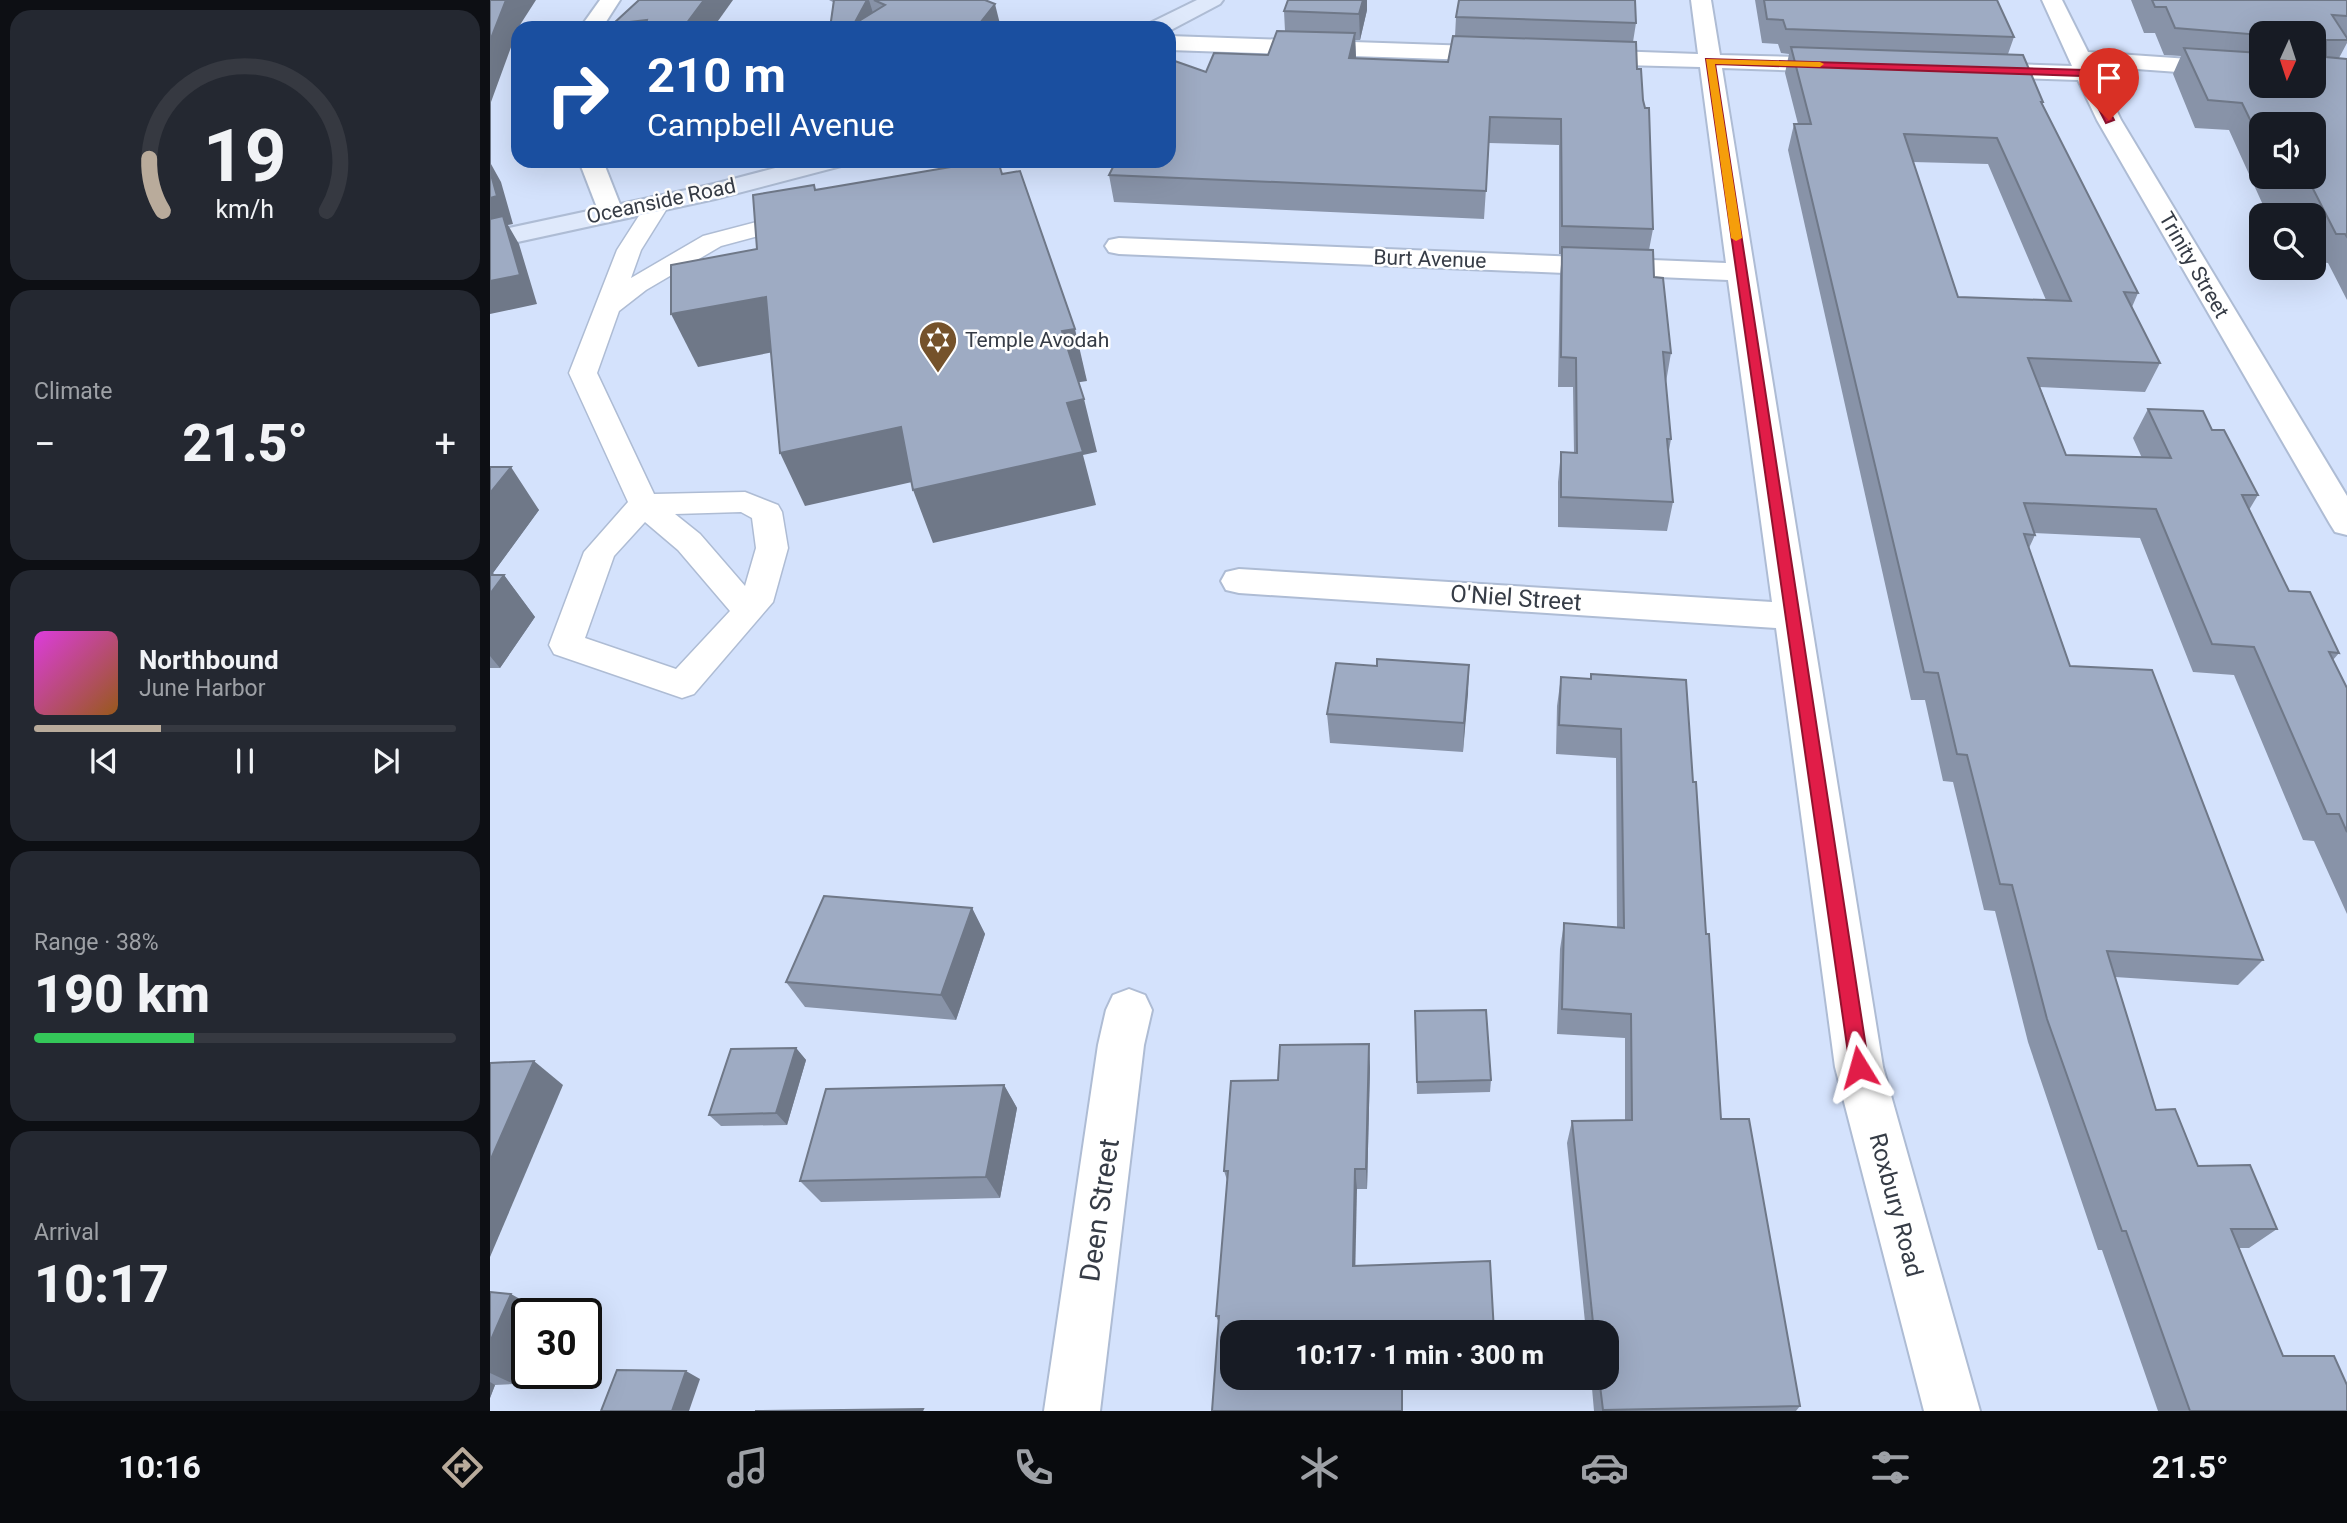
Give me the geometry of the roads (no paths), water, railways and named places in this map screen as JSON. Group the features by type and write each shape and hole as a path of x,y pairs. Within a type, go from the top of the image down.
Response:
{"main road":[{"path":"1171,21 1213,0"},
{"name":"Oceanside Road","path":"490,240 715,191 805,168"}],"street":[{"path":"595,21 610,0"},
{"name":"Roxbury Road","path":"1700,0 1859,1067 1952,1411"},
{"name":"Trinity Street","path":"2052,0 2109,120 2347,524"},
{"path":"1176,43 1530,55"},
{"path":"1557,56 1863,66"},
{"path":"1960,69 2083,65 2249,71"},
{"path":"594,168 610,212"},
{"name":"Burt Avenue","path":"1119,246 1742,272"},
{"name":"O'Niel Street","path":"1239,581 1793,616"},
{"name":"Deen Street","path":"1072,1411 1121,1045 1129,1010"}],"lane":[{"path":"659,202 629,250 583,373 644,503 689,542 753,607"},
{"path":"605,309 637,285 712,241 820,212"},
{"path":"745,502 767,512 772,548 753,607 682,685 566,645 600,552 644,503 745,502"}],"place":[{"name":"Temple Avodah","path":"938,374"}]}
